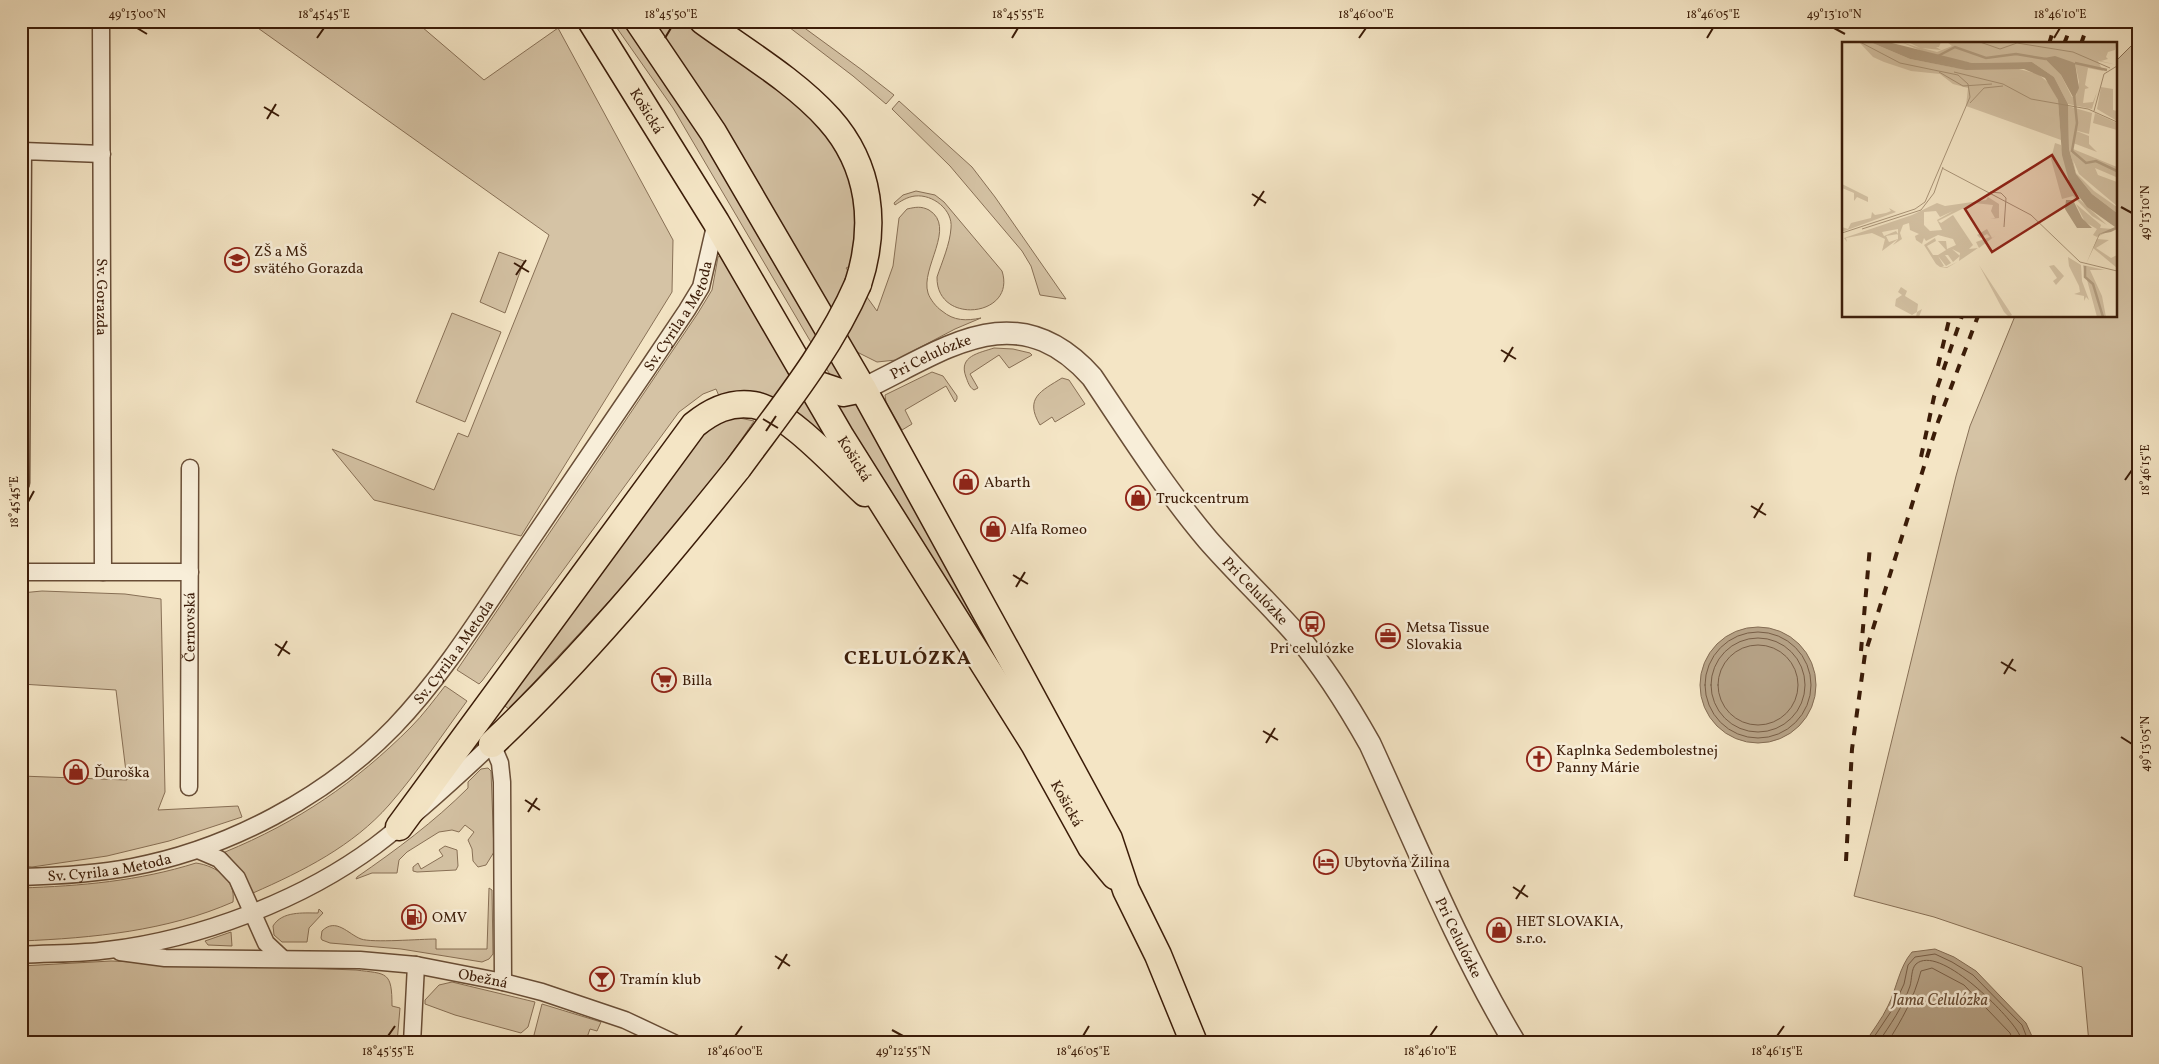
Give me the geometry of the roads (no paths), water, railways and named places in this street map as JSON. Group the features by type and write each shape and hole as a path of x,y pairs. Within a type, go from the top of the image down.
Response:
{"main road":[{"name":"Košická","path":"591,21 716,222 807,381 1034,744 1091,847 1126,890"},
{"name":"Košická","path":"638,21 713,132 863,389 1109,839 1126,890 1158,955 1194,1043"},
{"path":"492,744 573,662 629,600 738,468 822,352 845,314 864,264 869,241 869,218 863,180 846,142 830,120 810,100 703,21"},
{"path":"807,381 843,393 863,389"},
{"path":"399,827 689,431 705,416 719,408 733,405 753,405 770,410 799,432 893,519"}],"street":[{"name":"Sv. Gorazda","path":"101,21 103,572"},
{"path":"21,483 22,151 102,154"},
{"name":"Sv. Cyrila a Metoda","path":"21,877 79,875 133,867 198,850 259,824 304,798 360,760 395,726 437,676 688,310 701,286 716,222"},
{"name":"Pri Celulózke","path":"863,389 943,350 985,335 1020,333 1034,336 1050,342 1078,362 1092,377 1180,505 1209,540 1295,634 1328,675 1352,710 1370,744 1492,1004 1515,1043"},
{"name":"Černovská","path":"189,786 190,468"},
{"path":"21,572 190,572"},
{"path":"21,955 108,950 191,934 281,900 336,872 373,847 441,793 492,744 500,763 502,782 504,982"},
{"path":"198,850 219,859 237,878 266,943 282,958"},
{"name":"Obežná","path":"108,950 165,958 360,960 416,965 504,982 542,992 625,1020 674,1043"},
{"path":"412,1043 416,965"}],"water":[{"path":"1758,627 1780,631 1790,636 1799,644 1807,653 1812,663 1816,685 1812,707 1807,717 1799,726 1790,734 1780,739 1758,743 1736,739 1726,734 1717,726 1709,717 1704,707 1700,685 1704,663 1709,653 1717,644 1726,636 1736,631"},
{"name":"Jama Celulózka","path":"1935,949 1954,957 1976,971 2026,1023 2035,1043 1865,1043 1883,1016 1901,971 1912,952"}],"railway":[{"path":"2050,42 2056,21"},
{"path":"2065,42 2073,21"},
{"path":"2082,42 2089,21"},
{"path":"1938,366 1950,318"},
{"path":"1921,457 1934,397 1961,318"},
{"path":"1846,861 1852,749 1865,654 1938,422 1977,318"},
{"path":"1861,651 1870,546"}],"place":[{"name":"ZŠ a MŠ svätého Gorazda","path":"237,260"},
{"name":"Abarth","path":"966,482"},
{"name":"Truckcentrum","path":"1138,498"},
{"name":"Alfa Romeo","path":"993,529"},
{"name":"Pri celulózke","path":"1312,624"},
{"name":"Metsa Tissue Slovakia","path":"1388,636"},
{"name":"Billa","path":"664,680"},
{"name":"Kaplnka Sedembolestnej Panny Márie","path":"1539,759"},
{"name":"Ďuroška","path":"76,772"},
{"name":"Ubytovňa Žilina","path":"1326,862"},
{"name":"OMV","path":"414,917"},
{"name":"HET SLOVAKIA, s.r.o.","path":"1499,930"},
{"name":"Tramín klub","path":"602,979"}],"district":[{"name":"CELULÓZKA","path":"908,657"}]}
